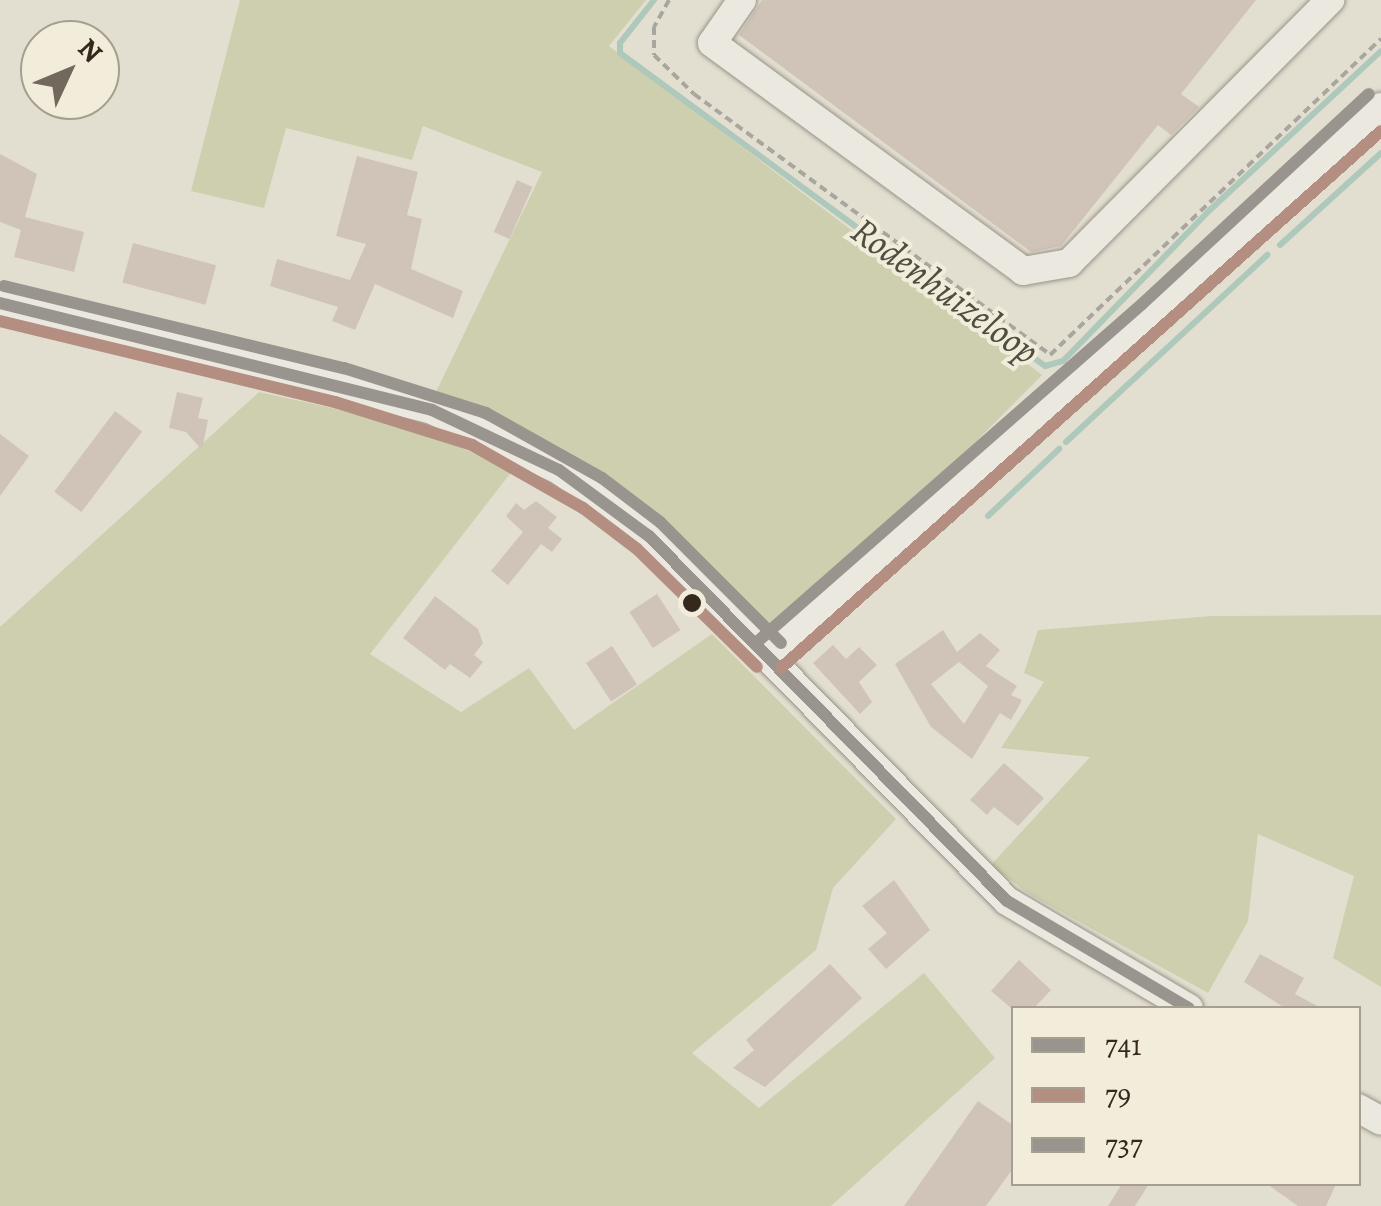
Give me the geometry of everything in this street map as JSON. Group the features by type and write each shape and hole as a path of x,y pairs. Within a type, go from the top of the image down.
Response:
{"street":[{"path":"742,0 712,43 1024,272 1069,262 1330,0"},
{"path":"769,655 1154,317 1381,106"},
{"path":"0,303 340,386 478,429 593,492 648,536 769,655 1007,901 1186,1006"}],"path":[{"path":"668,0 654,27 654,55 694,94 1050,356 1381,39"}],"green space":[{"path":"240,0 646,0 609,46 1042,375 805,614 786,629 774,629 604,477 556,446 435,394 542,172 423,126 412,160 286,128 264,208 191,191"},
{"path":"259,392 409,425 513,470 370,654 461,712 529,668 574,730 712,634 896,819 833,888 816,950 692,1053 759,1108 924,973 995,1058 831,1206 0,1206 0,627"},
{"path":"1381,615 1381,987 1333,958 1354,876 1258,834 1248,921 1208,993 1029,894 991,865 1090,757 1001,748 1044,682 1024,673 1038,630 1212,616"}],"building":[{"path":"762,0 1256,0 1181,94 1199,107 1171,135 1158,125 1061,246 1031,252 739,35"},
{"path":"0,154 37,174 25,217 84,232 74,272 14,257 21,230 0,222"},
{"path":"357,156 418,172 407,215 422,219 411,269 463,291 453,318 375,284 355,330 332,321 338,307 270,286 277,259 350,280 366,244 336,236"},
{"path":"517,180 533,187 509,239 494,232"},
{"path":"133,243 216,265 205,305 122,283"},
{"path":"177,392 203,398 198,418 208,420 202,450 186,432 169,428"},
{"path":"115,411 142,431 81,512 54,492"},
{"path":"0,434 29,456 0,496"},
{"path":"536,501 557,517 548,528 562,539 552,552 541,544 508,585 491,571 523,532 506,516 516,503 524,510"},
{"path":"657,594 680,630 653,648 629,612"},
{"path":"435,596 478,629 483,643 474,655 483,662 470,678 450,664 445,670 403,638"},
{"path":"943,630 957,652 980,633 1000,650 986,666 1017,686 1011,695 1022,700 1011,720 1000,713 972,759 931,727 895,664","holes":["959,662 988,686 964,724 931,684"]},
{"path":"833,645 846,659 859,647 877,665 859,682 872,702 860,714 813,663"},
{"path":"612,646 637,685 611,701 586,663"},
{"path":"1004,763 1044,798 1018,826 994,807 987,815 970,800"},
{"path":"894,880 930,930 886,969 868,949 887,933 862,906"},
{"path":"1260,954 1304,978 1295,994 1317,1006 1282,1006 1244,982"},
{"path":"1019,960 1051,990 1036,1006 1011,1008 991,991"},
{"path":"830,964 862,998 765,1087 733,1068 754,1050 746,1040"},
{"path":"978,1101 1011,1124 1011,1171 986,1206 904,1206"},
{"path":"1121,1186 1148,1186 1135,1206 1108,1206"},
{"path":"1270,1186 1335,1186 1326,1206 1298,1206"}],"waterway":[{"name":"Rodenhuizeloop","path":"654,0 620,43 620,53 1045,366 1063,361 1211,209 1381,51"},
{"path":"1280,245 1381,153"},
{"path":"1066,442 1267,255"},
{"path":"988,516 1059,449"}],"transit line":[{"name":"737","path":"757,642 1142,304 1369,94"},
{"name":"79","path":"781,668 1381,131"},
{"name":"737","path":"4,286 344,368 486,413 602,478 660,522 781,643"},
{"name":"741","path":"0,303 432,410 559,470 649,536 1007,901 1186,1006"},
{"name":"79","path":"0,321 335,402 472,445 583,508 637,549 757,667"}]}
